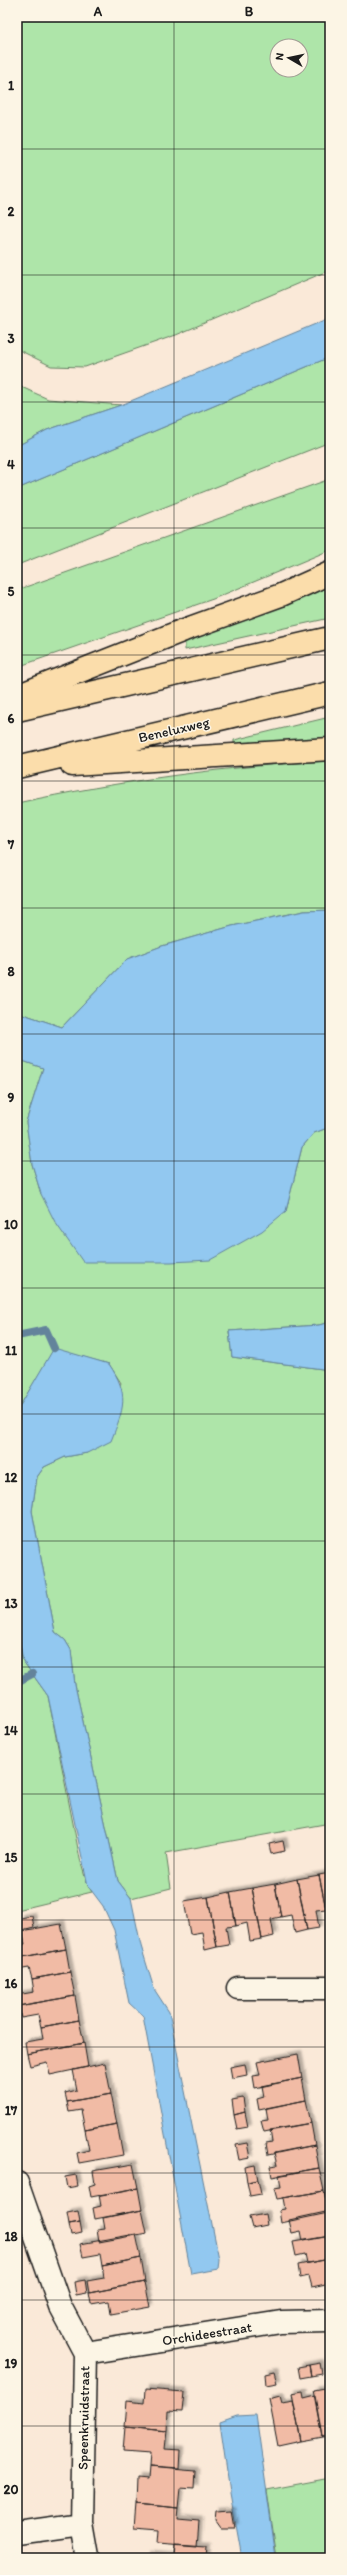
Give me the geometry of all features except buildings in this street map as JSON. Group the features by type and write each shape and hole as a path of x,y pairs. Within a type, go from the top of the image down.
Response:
{"highway":[{"path":"17,696 184,630 281,595 330,573"},
{"path":"17,710 330,638"},
{"name":"Beneluxweg","path":"17,767 330,693"},
{"path":"17,767 330,749"}],"street":[{"path":"238,1988 330,1988"},
{"name":"Speenkruidstraat","path":"17,2183 24,2228 60,2306 85,2353 82,2524 88,2558"},
{"name":"Orchideestraat","path":"85,2353 281,2322 330,2321"},
{"path":"17,2533 82,2524"}],"green space":[{"path":"17,17 330,17 330,270 176,335 85,367 51,366 17,349"},
{"path":"330,357 330,442 20,564 17,559 17,489"},
{"path":"17,385 48,399 121,405 47,430 17,446"},
{"path":"330,479 330,550 213,599 17,667 17,590"},
{"path":"330,583 330,618 185,650 185,641"},
{"path":"330,717 330,739 234,746 234,740"},
{"path":"330,761 330,910 304,911 232,926 162,946 127,959 62,1027 17,1012 17,803 134,781 251,767"},
{"path":"17,1059 43,1068 26,1122 32,1164 41,1194 286,1211 302,1147 314,1133 330,1127 330,1322 319,1325 229,1331 232,1357 330,1370 330,1823 166,1853 171,1888 131,1898 118,1881 75,1685 71,1650 65,1640 55,1632 32,1511 37,1477 44,1467 65,1457 87,1453 121,1383 109,1364 54,1349 17,1411"},
{"path":"17,1624 23,1661 48,1696 80,1859 88,1886 92,1892 17,1910"},
{"path":"330,2478 330,2553 327,2558 277,2558 267,2490"}],"water":[{"path":"330,318 330,357 17,489 17,446 47,430 121,405"},
{"path":"330,910 330,1127 314,1133 302,1147 286,1211 262,1231 210,1260 171,1262 83,1262 55,1222 41,1194 32,1164 26,1122 43,1068 17,1059 17,1012 62,1027 127,959 162,946 232,926 304,911"},
{"path":"330,1322 330,1370 232,1357 229,1331 319,1325"},
{"path":"54,1348 109,1364 116,1375 122,1393 122,1410 111,1441 87,1453 65,1457 44,1467 37,1477 32,1511 55,1632 65,1640 71,1650 75,1685 118,1881 131,1898 141,1946 154,1989 169,2012 219,2259 218,2269 191,2274 143,2016 129,2003 114,1930 103,1906 88,1886 48,1696 23,1661 17,1624 17,1411"},
{"path":"256,2415 277,2558 242,2558 230,2492 220,2422 237,2416"}],"waterway":[{"path":"17,1336 46,1330 54,1348"},
{"path":"17,1682 32,1674"}]}
